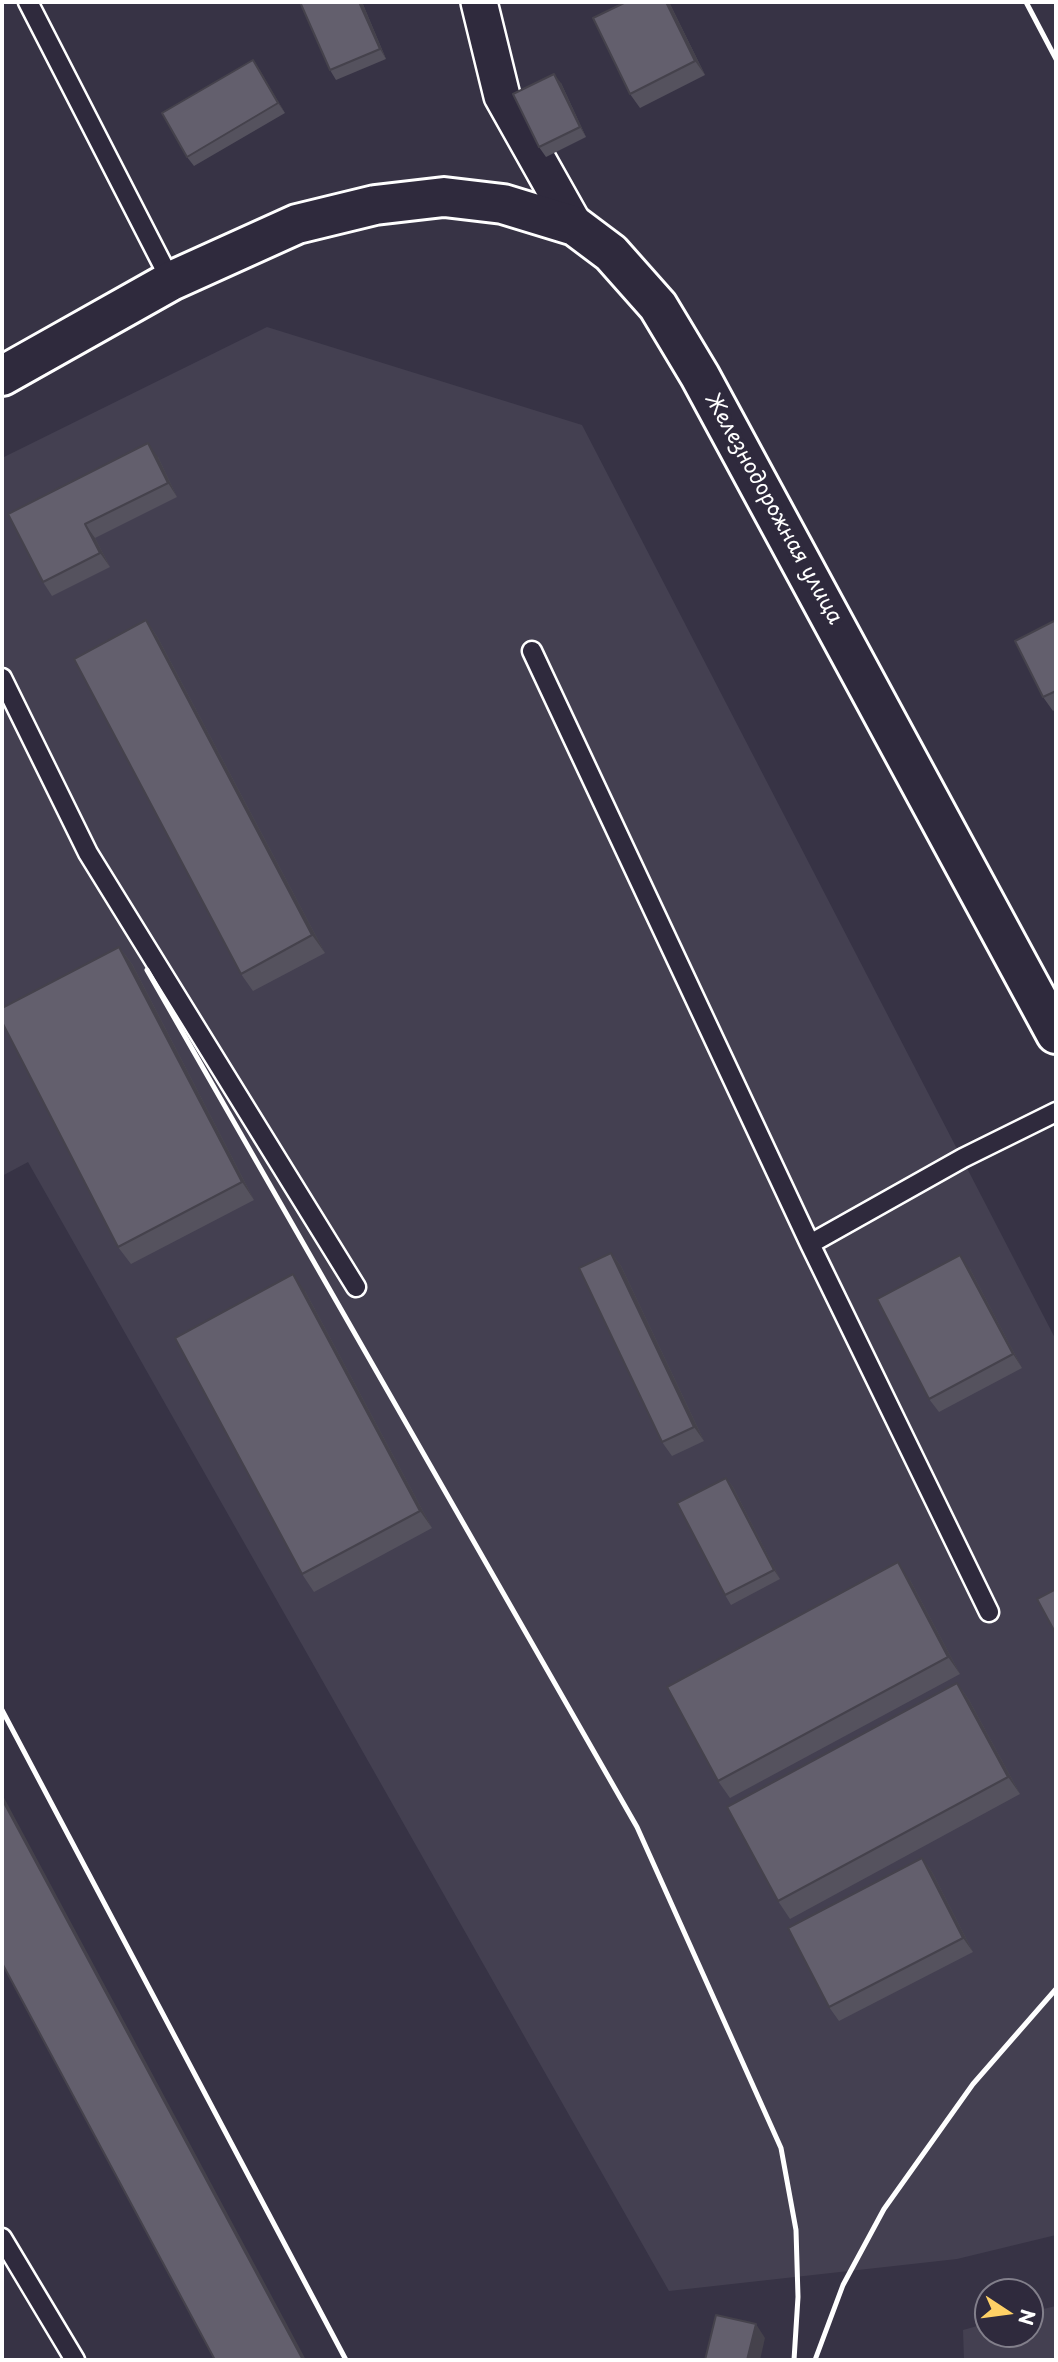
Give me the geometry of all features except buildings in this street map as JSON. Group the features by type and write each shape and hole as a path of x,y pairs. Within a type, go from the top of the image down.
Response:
{"street":[{"name":"Железнодорожная улица","path":"479,2 502,96 575,226 611,253 658,306 701,376 1056,1034"},
{"path":"2,376 171,281 297,224 375,205 444,197 503,204 575,226"}],"lane":[{"path":"28,2 171,281"},
{"path":"532,650 810,1244 989,1612"},
{"path":"2,678 88,853 356,1287"},
{"path":"810,1244 963,1158 1056,1112"},
{"path":"2,2238 75,2360"}],"shaded area":[{"path":"267,327 582,425 1056,1340 1056,2235 957,2259 669,2291 28,1162 2,1176 2,458"},
{"path":"1056,2306 1056,2360 964,2360 963,2330 974,2327 974,2348 1044,2348 1044,2309"}],"railway":[{"path":"1026,2 1056,59"},
{"path":"147,970 637,1827 781,2148 796,2230 798,2297 794,2360"},
{"path":"2,1710 346,2360"},
{"path":"815,2360 843,2285 884,2209 973,2084 1056,1989"}]}
